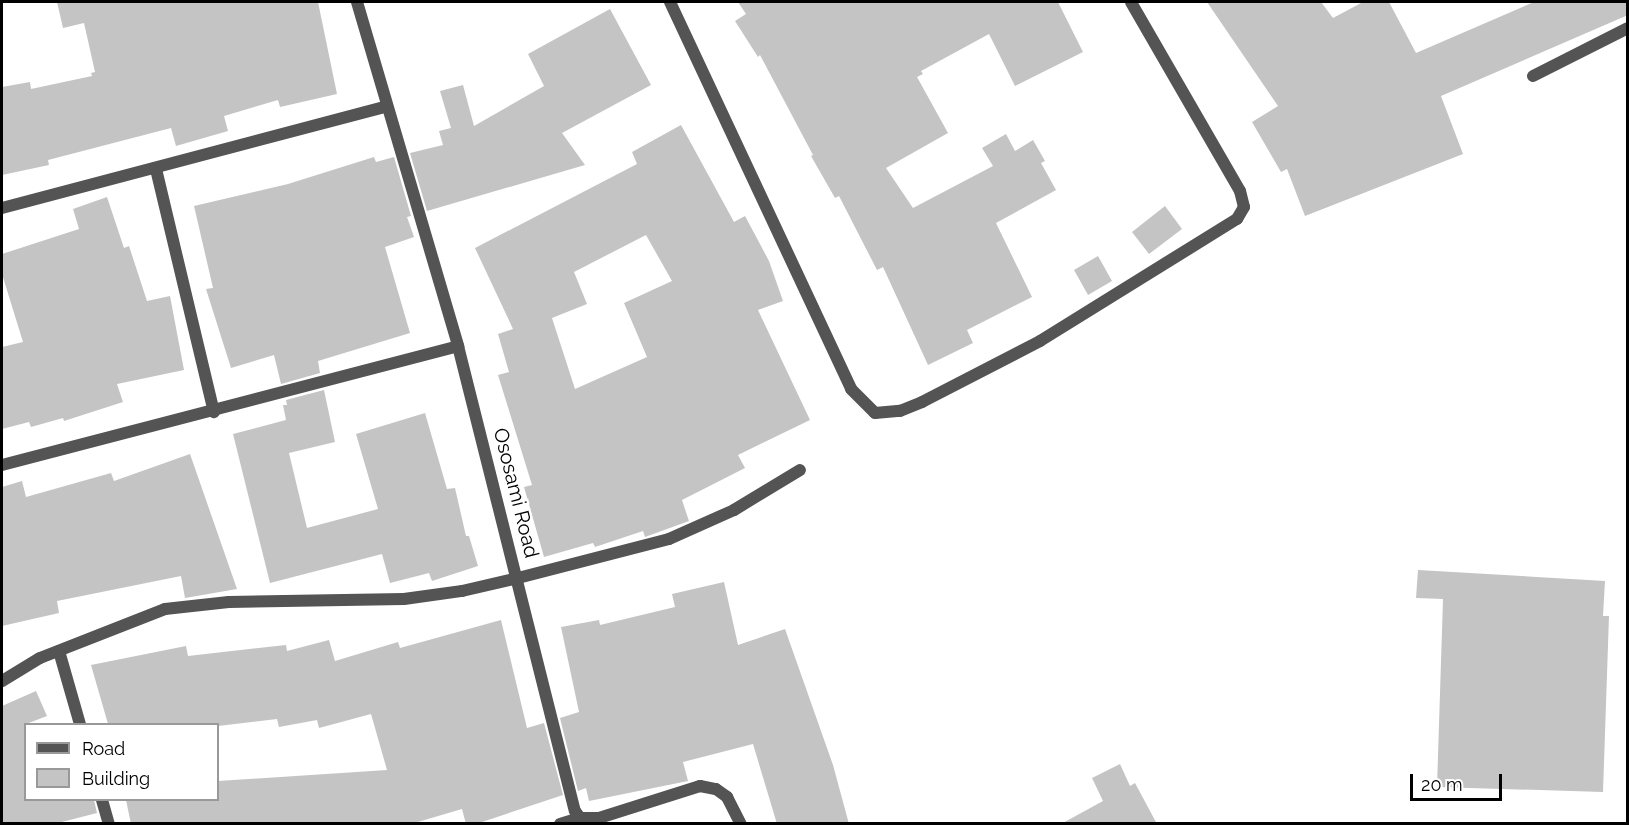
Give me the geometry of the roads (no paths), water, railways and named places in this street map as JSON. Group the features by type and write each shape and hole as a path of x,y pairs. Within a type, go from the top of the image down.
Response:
{"street":[{"name":"Ososami Road","path":"357,2 458,346 573,802 580,818"},
{"path":"670,2 851,389 875,413 900,411 921,402 1040,341 1237,219 1244,207 1240,191 1131,2"},
{"path":"1533,76 1628,28"},
{"path":"2,208 387,106"},
{"path":"156,169 214,412"},
{"path":"2,465 214,412 458,346"},
{"path":"2,681 40,658 165,609 229,602 404,599 462,591 669,539 734,510 800,470"},
{"path":"59,651 80,723"},
{"path":"560,824 580,818 599,818 700,786 716,789 727,797 741,824"},
{"path":"102,801 109,824"}]}
